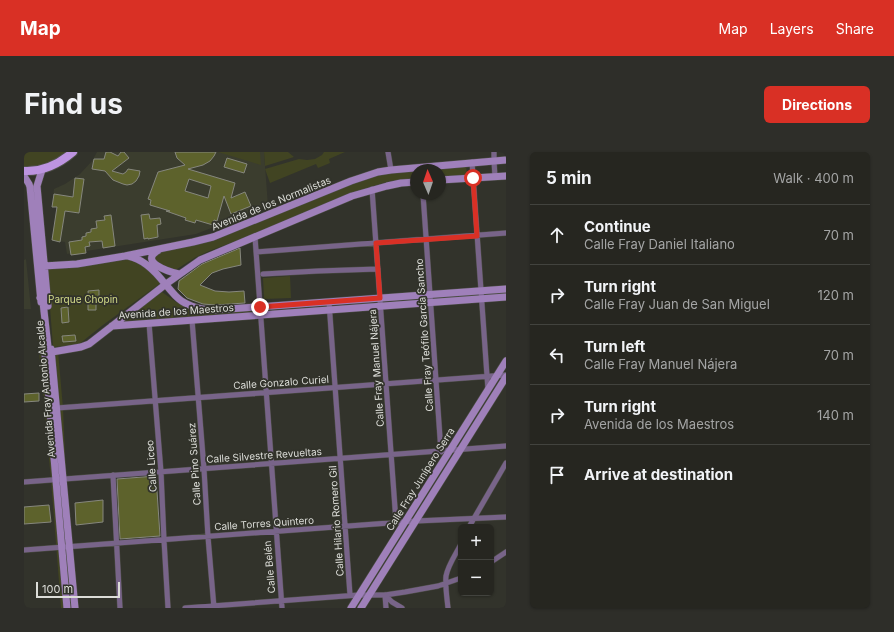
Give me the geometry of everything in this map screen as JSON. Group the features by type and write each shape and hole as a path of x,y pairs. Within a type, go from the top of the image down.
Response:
{"main road":[{"path":"24,171 42,170 61,162 73,152"}],"street":[{"path":"388,152 391,170"},
{"path":"494,152 495,176"},
{"name":"Avenida de los Normalistas","path":"44,266 77,264 125,256 213,237 378,172 506,160"},
{"path":"472,162 488,390"},
{"name":"Avenida Fray Antonio Alcalde","path":"42,170 37,186 57,408 60,480"},
{"name":"Avenida Fray Antonio Alcalde","path":"24,176 30,187 66,547 75,608"},
{"path":"446,180 506,176"},
{"path":"40,298 43,302 48,347 52,352 82,347 200,260 352,196 401,183 410,182"},
{"name":"Calle Fray Manuel Nájera","path":"372,190 396,522"},
{"name":"Calle Fray Teófilo García Sancho","path":"423,200 441,452"},
{"path":"256,252 506,234"},
{"name":"Calle Belén","path":"255,237 282,608"},
{"path":"163,248 153,254 153,262 167,272 179,274"},
{"name":"Avenida de los Maestros","path":"125,256 141,261 154,271 173,294 185,303 199,308 215,310 330,310 506,297"},
{"path":"263,274 318,270 378,270"},
{"name":"Avenida de los Maestros","path":"111,326 192,320 329,302 506,289"},
{"name":"Calle Hilario Romero Gil","path":"329,302 350,595"},
{"name":"Calle Pino Suárez","path":"192,320 214,607"},
{"name":"Calle Liceo","path":"149,323 161,472 168,608"},
{"name":"Calle Fray Junípero Serra","path":"351,608 506,361"},
{"name":"Calle Gonzalo Curiel","path":"57,408 506,376"},
{"name":"Calle Fray Junípero Serra","path":"361,608 506,376"},
{"name":"Calle Silvestre Revueltas","path":"24,482 506,446"},
{"path":"471,524 506,463"},
{"path":"113,476 120,608"},
{"name":"Calle Torres Quintero","path":"24,550 396,522 506,516"},
{"name":"Avenida Fray Antonio Alcalde","path":"66,547 67,608"},
{"path":"448,608 446,576 458,550"},
{"path":"494,560 506,552"},
{"path":"185,608 256,605 281,601 350,595 385,595 427,588 458,579"},
{"path":"385,595 386,608"},
{"path":"385,595 392,602 402,608"}],"shaded area":[{"path":"97,152 264,152 268,206 196,234 67,254 65,242 52,240 57,207 52,207 54,189 80,174 92,161"},
{"path":"26,259 31,309 24,309 24,260"}],"green space":[{"path":"24,152 67,152 58,159 48,163 38,166 24,167"},
{"path":"218,152 260,152 261,165"},
{"path":"264,152 288,152 294,157 265,166"},
{"path":"324,152 345,152 329,159 330,163 318,168 316,164 270,183 265,169 299,159 315,159"},
{"path":"466,165 467,175 446,177 446,167"},
{"path":"410,170 410,179 390,181 350,193 209,251 196,257 174,271 159,265 154,260 157,253 213,241 352,183 389,172"},
{"name":"Parque Chopin","path":"133,259 138,261 162,282 78,345 53,347 47,269"},
{"path":"290,276 291,298 264,299 263,278"},
{"path":"162,292 176,302 189,308 256,310 256,312 123,321"},
{"path":"36,321 49,321 52,352 58,351 63,408 66,479 77,608 61,608"}],"building":[{"path":"106,152 110,152 118,156 121,152 124,152 129,158 112,171 123,174 128,169 140,171 136,181 132,184 123,184 113,180 105,171 92,169 94,159 104,159"},
{"path":"175,152 216,152 210,161 203,165 188,169 235,183 231,198 245,192 251,206 231,214 224,196 217,221 214,220 213,225 196,220 195,223 185,220 186,218 166,211 170,211 150,205 151,200 148,199 158,172 185,165 177,158","holes":["189,179 211,186 208,198 185,191"]},
{"path":"227,158 247,164 244,173 224,167"},
{"path":"75,178 84,179 79,213 65,211 60,242 52,240 57,207 52,207 54,194 73,197"},
{"path":"149,214 150,219 160,218 161,224 157,225 158,237 144,239 141,215"},
{"path":"111,215 115,246 103,248 102,241 89,242 90,246 85,247 86,253 71,255 69,242 82,240 82,237 86,236 86,233 91,232 91,229 97,228 96,221 105,220 104,216"},
{"path":"240,248 241,265 212,273 200,285 215,291 244,291 245,303 215,305 203,304 187,298 178,289 179,281 202,264"},
{"path":"99,290 99,297 96,298 96,310 88,310 88,291"},
{"path":"68,307 69,322 62,323 61,308"},
{"path":"75,335 76,341 63,342 62,336"},
{"path":"39,393 39,401 24,402 24,394"},
{"path":"156,476 160,536 120,539 117,479"},
{"path":"103,500 103,522 76,525 75,503"},
{"path":"49,505 51,522 24,524 24,507"}],"route":[{"path":"260,307 380,298 376,243 477,236 473,178"}]}
